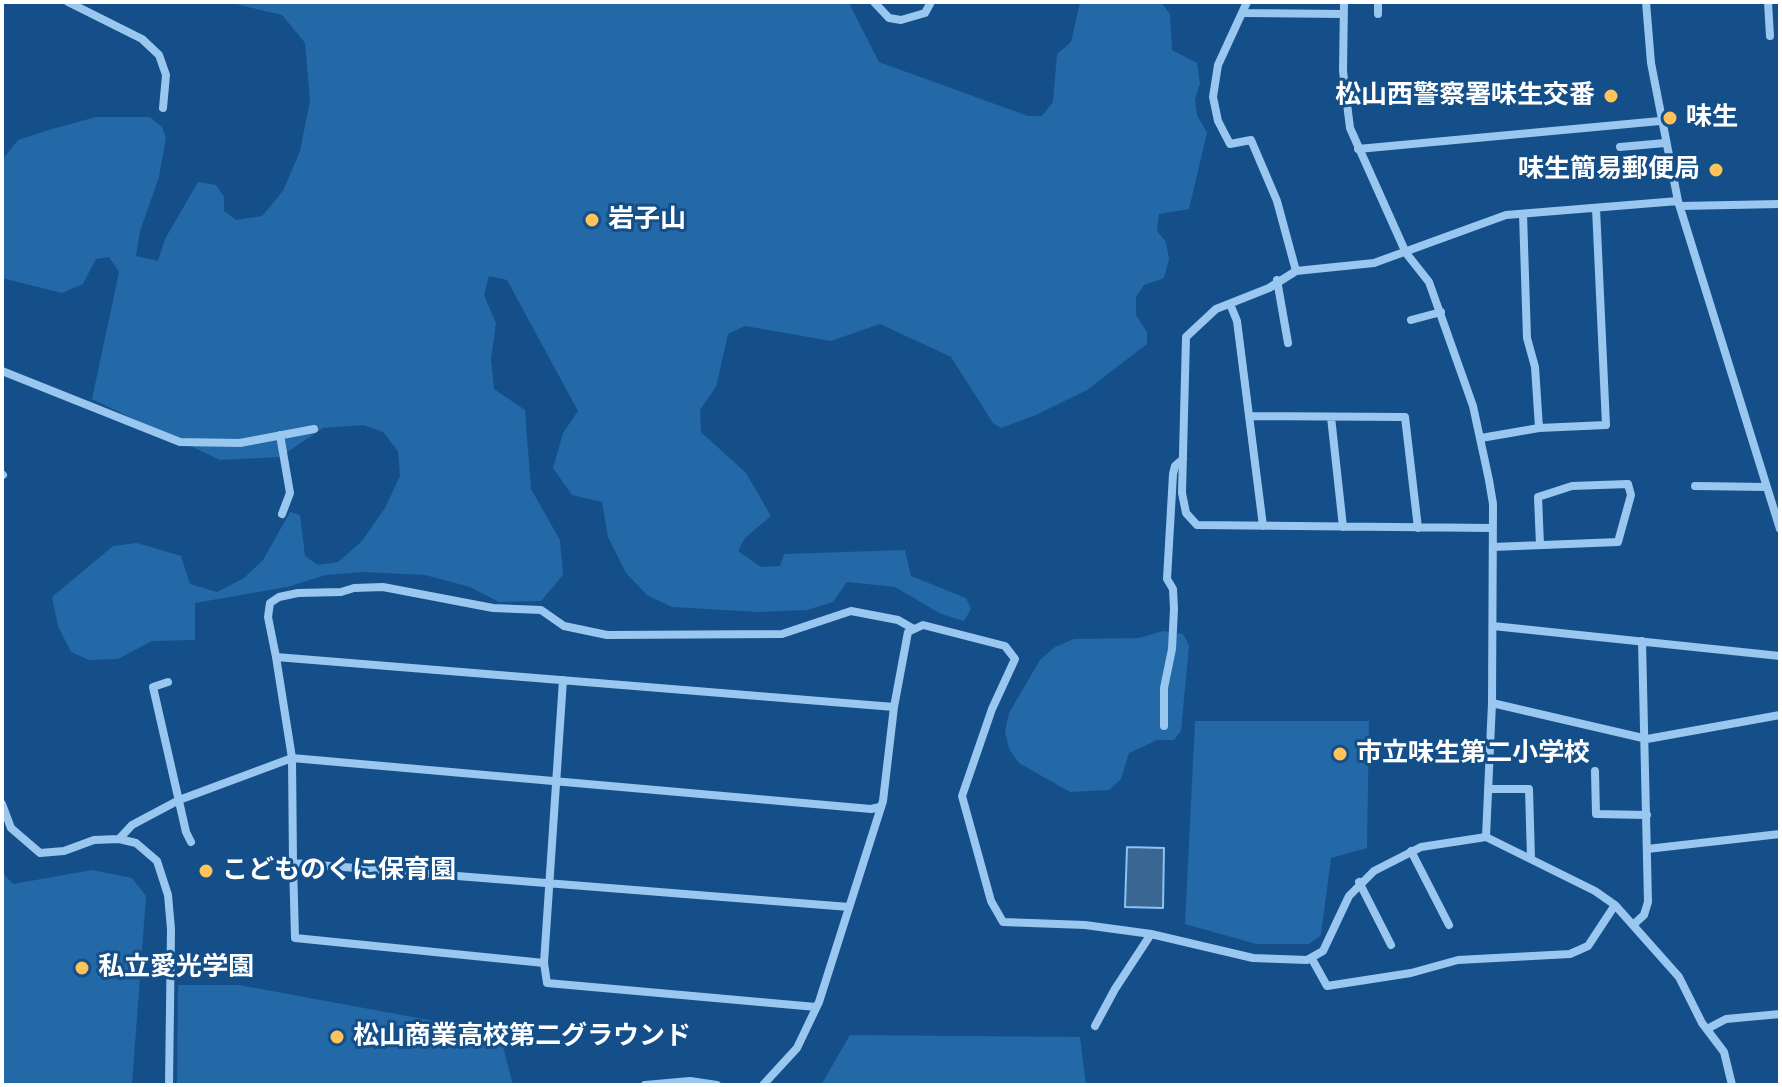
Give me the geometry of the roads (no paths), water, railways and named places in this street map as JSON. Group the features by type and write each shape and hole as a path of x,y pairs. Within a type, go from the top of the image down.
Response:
{"street":[{"path":"68,2 142,39 159,55 166,75 163,108"},
{"path":"874,2 889,18 901,20 925,13 931,2"},
{"path":"1247,2 1245,13 1218,65 1213,97 1218,121 1230,144 1251,140 1277,201 1296,271"},
{"path":"1344,2 1345,102 1358,149 1406,253 1429,282 1441,312 1481,438 1493,504 1492,703 1486,837"},
{"path":"1378,2 1378,14"},
{"path":"1646,2 1660,121 1679,204 1780,529"},
{"path":"1768,2 1770,36"},
{"path":"1245,13 1344,14"},
{"path":"1358,149 1660,121"},
{"path":"1620,147 1665,143"},
{"path":"1493,528 1197,525 1192,522 1183,504 1186,337 1216,309 1269,288 1277,280 1296,271 1374,263 1506,215 1679,204 1780,204"},
{"path":"1481,438 1539,428 1606,425 1596,208"},
{"path":"1523,214 1527,338 1535,367 1539,428"},
{"path":"1277,280 1288,343"},
{"path":"1230,304 1237,321 1263,526"},
{"path":"1411,320 1441,312"},
{"path":"2,371 180,442 240,443 314,429"},
{"path":"1249,416 1405,417 1418,528"},
{"path":"1331,417 1343,527"},
{"path":"280,435 290,493 282,514"},
{"path":"1164,726 1174,609 1173,589 1167,579 1173,474 1175,466 1183,459"},
{"path":"1493,547 1618,542 1631,495 1628,484 1572,486 1538,497 1540,545"},
{"path":"1695,486 1780,492"},
{"path":"544,963 295,938 292,758 268,617 270,603 279,597 298,593 383,587 493,608 541,610 564,626 607,635 782,634 851,611 898,620 912,628"},
{"path":"763,1085 797,1048 816,1007 883,801 894,707 908,632 923,625 1005,646 1015,659 992,709 962,796 996,914 1003,922 1013,925 1085,925 1151,934 1253,958 1312,959 1332,937 1349,896 1359,882 1411,851 1486,837 1615,905 1679,977 1707,1029 1724,1052 1732,1085"},
{"path":"1493,626 1780,656"},
{"path":"1633,925 1644,915 1648,902 1647,739 1642,641"},
{"path":"276,657 894,707"},
{"path":"563,680 544,963 547,983 816,1007"},
{"path":"168,682 153,687 191,842"},
{"path":"1492,703 1647,739 1780,715"},
{"path":"119,839 132,825 179,800 292,758 871,809 880,807"},
{"path":"1595,771 1596,814 1647,815"},
{"path":"1488,789 1529,789 1531,859"},
{"path":"2,804 11,828 40,853 64,851 94,840 119,839 136,843 157,861 168,895 169,1085"},
{"path":"1647,849 1780,834"},
{"path":"1411,851 1449,925"},
{"path":"293,863 849,907"},
{"path":"1359,882 1391,945"},
{"path":"1312,959 1327,986 1411,973 1458,960 1570,954 1588,946 1615,905"},
{"path":"1095,1026 1151,934"},
{"path":"1707,1029 1726,1019 1780,1014"},
{"path":"645,1085 690,1081 717,1085"}],"place":[{"name":"松山西警察署味生交番","path":"1611,96"},
{"name":"味生","path":"1670,118"},
{"name":"味生簡易郵便局","path":"1716,170"},
{"name":"岩子山","path":"592,220"},
{"name":"市立味生第二小学校","path":"1340,754"},
{"name":"こどものくに保育園","path":"206,871"},
{"name":"私立愛光学園","path":"82,968"},
{"name":"松山商業高校第二グラウンド","path":"337,1037"}]}
